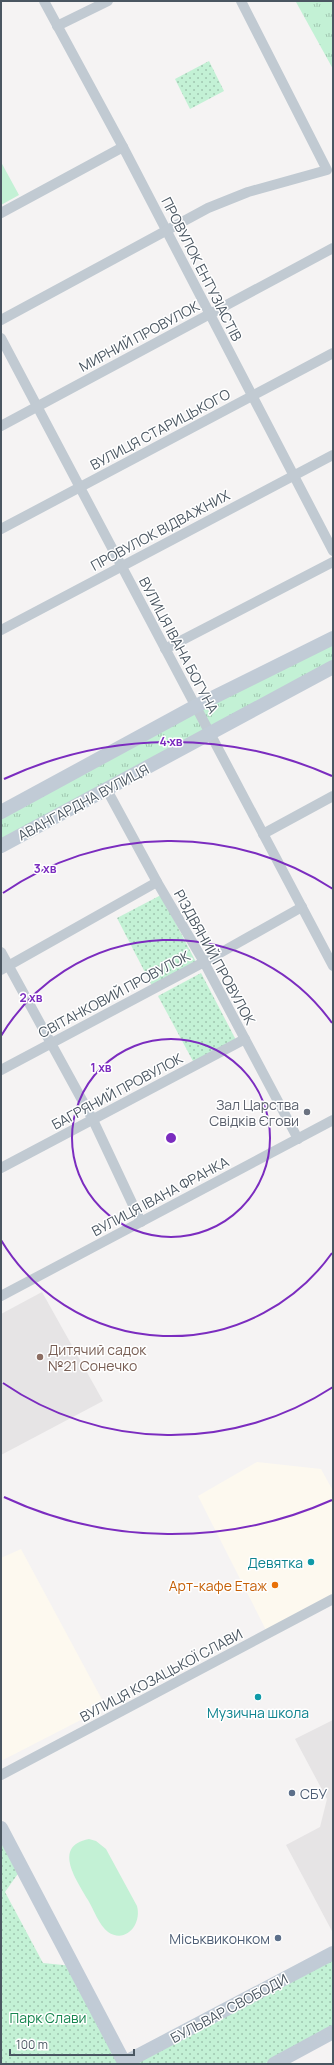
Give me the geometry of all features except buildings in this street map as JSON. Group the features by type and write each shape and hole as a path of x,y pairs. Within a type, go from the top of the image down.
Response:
{"street":[{"name":"ПРОВУЛОК ЕНТУЗІАСТІВ","path":"44,1 123,147 333,550"},
{"path":"57,26 108,1"},
{"path":"1,320 208,208 248,192 327,170 241,1"},
{"path":"1,213 123,147"},
{"name":"МИРНИЙ ПРОВУЛОК","path":"1,426 333,248"},
{"name":"ВУЛИЦЯ ІВАНА БОГУНА","path":"1,338 333,966"},
{"name":"ВУЛИЦЯ СТАРИЦЬКОГО","path":"1,529 333,353"},
{"name":"ПРОВУЛОК ВІДВАЖНИХ","path":"1,630 333,455"},
{"path":"165,649 333,562"},
{"path":"1,812 196,706 333,638"},
{"name":"АВАНГАРДНА ВУЛИЦЯ","path":"1,846 333,667"},
{"name":"РІЗДВЯНИЙ ПРОВУЛОК","path":"107,790 157,882 204,962 298,1139"},
{"path":"263,834 333,796"},
{"path":"5,968 157,882"},
{"name":"СВІТАНКОВИЙ ПРОВУЛОК","path":"1,1070 204,962 302,907"},
{"path":"1,952 5,968 51,1044 92,1120 141,1222"},
{"name":"БАГРЯНИЙ ПРОВУЛОК","path":"1,1168 245,1039"},
{"name":"ВУЛИЦЯ ІВАНА ФРАНКА","path":"1,1296 333,1120"},
{"name":"ВУЛИЦЯ КОЗАЦЬКОЇ СЛАВИ","path":"1,1775 333,1599"},
{"path":"1,1828 124,2063"},
{"name":"БУЛЬВАР СВОБОДИ","path":"124,2063 333,1953"},
{"path":"274,2064 333,2032"}],"shaded area":[{"name":"Дитячий садок №21 Сонечко","path":"42,1292 103,1401 1,1455 1,1314"},
{"path":"257,1462 321,1469 333,1491 333,1599 268,1634 198,1496"},
{"path":"21,1549 106,1707 1,1761 1,1558"},
{"path":"333,1720 333,1933 286,1845 320,1827 327,1799 295,1739"}],"green space":[{"path":"333,1 333,69 296,2"},
{"path":"209,61 224,91 190,109 175,79"},
{"path":"1,162 19,195 1,205"},
{"path":"333,638 333,667 1,846 1,812"},
{"path":"161,895 197,964 152,986 117,918"},
{"path":"201,973 236,1040 194,1063 158,996"},
{"name":"Парк Слави","path":"1,1828 22,1868 5,1892 43,1963 73,1966 123,2064 1,2064"},
{"path":"89,1839 96,1841 106,1849 137,1906 138,1913 135,1925 126,1934 121,1936 108,1932 99,1921 70,1865 69,1857 71,1849 78,1843"},
{"path":"333,1957 333,2027 264,2064 134,2064"}],"place":[{"name":"Зал Царства Свідків Єгови","path":"307,1112"},
{"name":"Дитячий садок №21 Сонечко","path":"40,1357"},
{"name":"Девятка","path":"311,1562"},
{"name":"Арт-кафе Етаж","path":"275,1585"},
{"name":"Музична школа","path":"258,1697"},
{"name":"СБУ","path":"292,1793"},
{"name":"Міськвиконком","path":"278,1938"}]}
